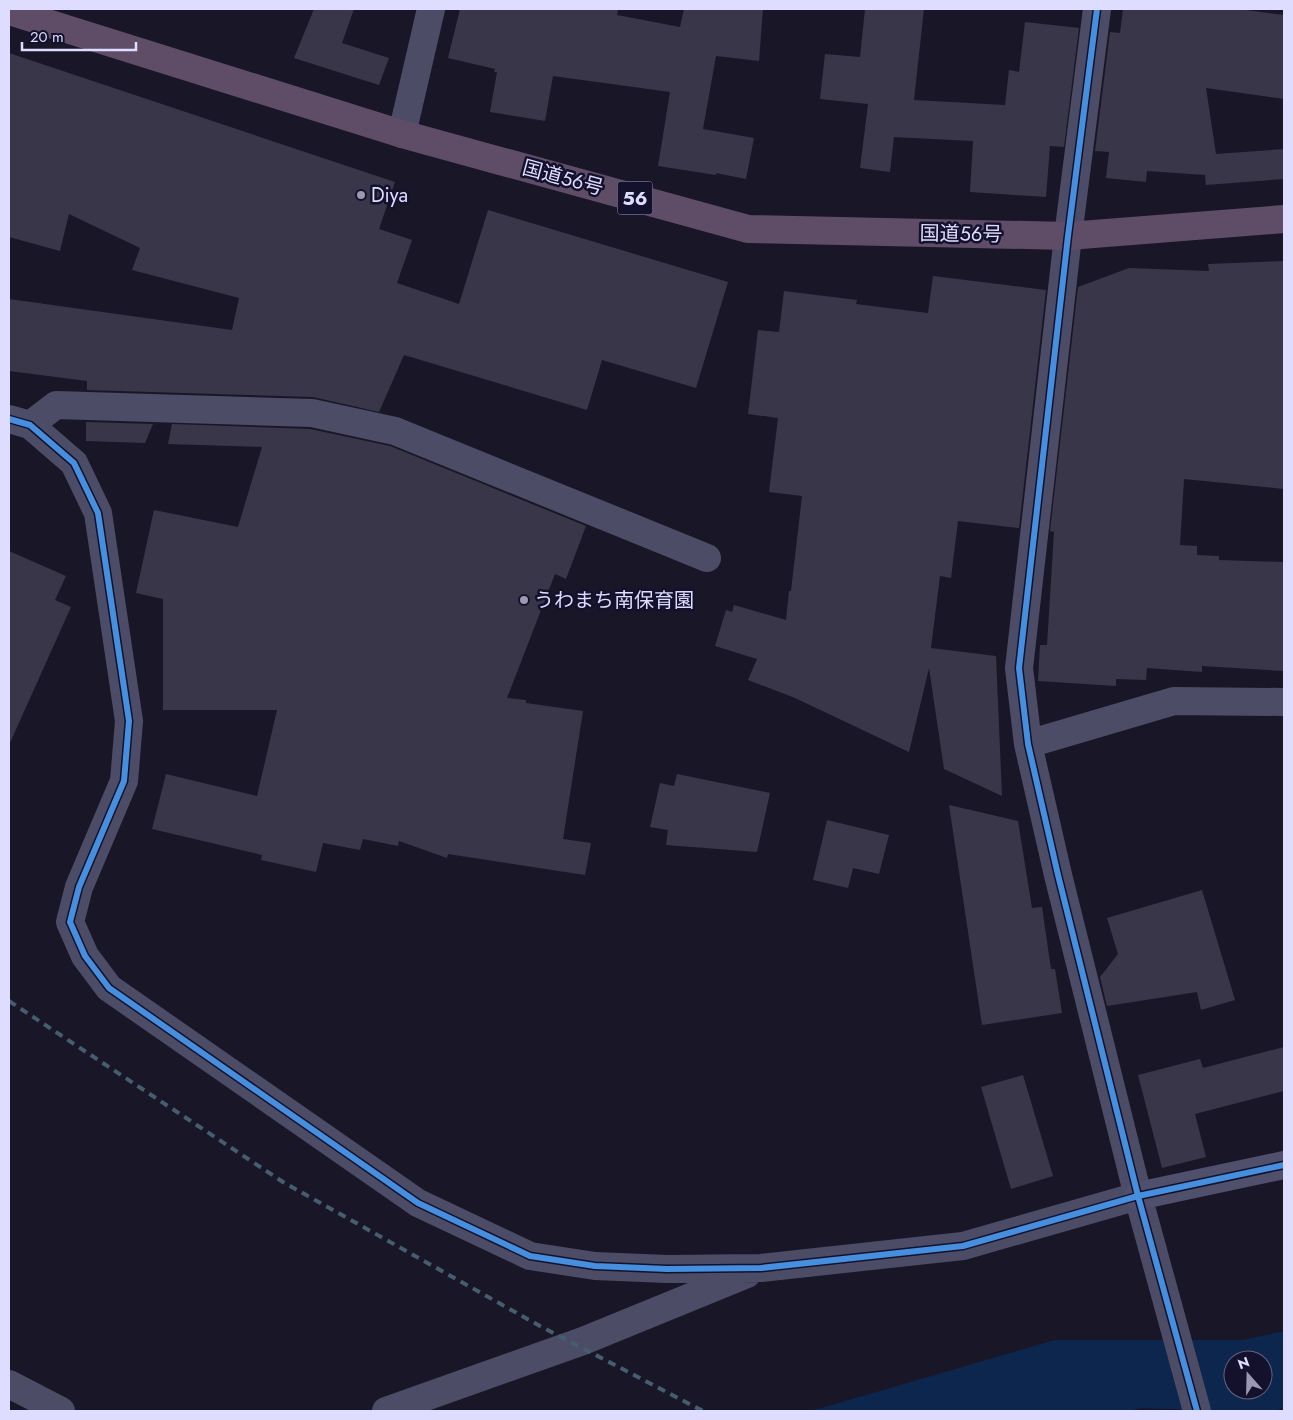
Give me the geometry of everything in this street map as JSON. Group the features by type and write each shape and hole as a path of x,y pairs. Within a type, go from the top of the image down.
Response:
{"highway":[{"name":"国道56号","path":"9,11 402,134 748,229 1068,236 1284,219"}],"street":[{"path":"402,134 431,9"},
{"path":"1097,9 1068,236 1019,668 1028,744 1058,875 1138,1196 1197,1411"},
{"path":"707,558 395,431 312,413 56,405 19,422 74,463 98,513 129,721 124,781 79,887 70,922 85,956 109,988 418,1203 530,1256 595,1266 667,1269 761,1268 963,1246 1138,1196 1284,1165"},
{"path":"1028,744 1174,701 1284,702"},
{"path":"386,1411 583,1341 761,1268"},
{"path":"9,1384 61,1411"}],"water":[{"path":"1284,1331 1284,1408 1273,1411 1140,1408 1130,1411 811,1411 1055,1340 1243,1340"}],"building":[{"path":"314,9 354,9 342,43 389,58 379,85 294,58"},
{"path":"460,9 618,9 617,15 680,27 684,9 763,9 759,61 716,56 703,129 754,138 746,179 716,173 716,175 658,166 670,92 553,76 545,121 490,112 497,72 494,72 495,69 448,58"},
{"path":"865,9 924,9 914,100 1005,105 1009,70 1019,72 1025,22 1079,28 1064,147 1050,146 1046,197 970,192 973,141 894,137 890,172 860,168 868,104 820,99 825,54 860,57"},
{"path":"1123,9 1239,9 1284,15 1284,99 1206,88 1216,154 1284,149 1284,179 1206,185 1205,175 1147,171 1146,182 1106,178 1109,152 1095,151 1110,32 1120,33"},
{"path":"9,53 395,182 379,229 412,240 397,283 459,304 488,210 728,282 696,388 602,360 587,410 404,355 379,412 313,397 87,390 87,381 9,371 9,299 232,330 239,298 132,270 140,248 69,214 60,251 9,237"},
{"path":"1284,261 1284,489 1184,479 1180,545 1197,546 1197,555 1219,556 1219,560 1284,562 1284,671 1202,666 1202,672 1147,668 1146,680 1116,679 1116,686 1038,681 1040,645 1047,645 1054,532 1050,531 1078,287 1129,268 1209,271 1208,264"},
{"path":"933,276 1046,290 1019,528 958,521 951,578 940,576 931,648 996,656 1002,796 944,769 929,668 909,752 795,698 748,680 757,659 715,646 726,610 732,612 734,605 786,620 789,591 791,591 802,496 769,492 778,418 748,414 758,330 779,332 784,291 857,300 856,304 928,313"},
{"path":"86,422 153,424 145,443 86,441"},
{"path":"172,424 310,429 390,446 586,526 566,579 555,574 507,698 526,700 526,703 583,711 563,839 591,843 585,875 448,854 447,858 399,841 398,846 363,839 360,850 323,843 316,872 261,860 262,855 152,829 166,774 257,796 277,710 163,710 163,599 136,593 154,510 238,527 262,447 168,444"},
{"path":"9,551 66,576 55,600 71,607 9,745"},
{"path":"677,774 770,793 757,852 666,845 668,830 650,827 660,783 674,786"},
{"path":"949,805 1018,821 1032,908 1042,907 1051,969 1055,969 1062,1013 982,1025"},
{"path":"827,820 889,835 879,874 853,868 848,888 813,880"},
{"path":"1202,890 1235,1000 1201,1010 1197,992 1107,1006 1100,977 1118,954 1107,918"},
{"path":"1284,1047 1284,1091 1195,1114 1206,1157 1162,1168 1138,1075 1200,1059 1203,1068"},
{"path":"1023,1075 1053,1176 1011,1189 981,1087"}],"railway":[{"path":"9,1001 283,1182 540,1326 703,1411"}],"cycle path":[{"path":"1097,9 1068,236 1019,668 1028,744 1058,875 1138,1196 1197,1411"},
{"path":"9,419 30,425 74,463 98,513 129,721 124,781 79,887 70,922 85,956 109,988 418,1203 530,1256 595,1266 667,1269 761,1268 963,1246 1138,1196 1284,1165"}],"place":[{"name":"Diya","path":"361,195"},
{"name":"うわまち南保育園","path":"524,600"}]}
